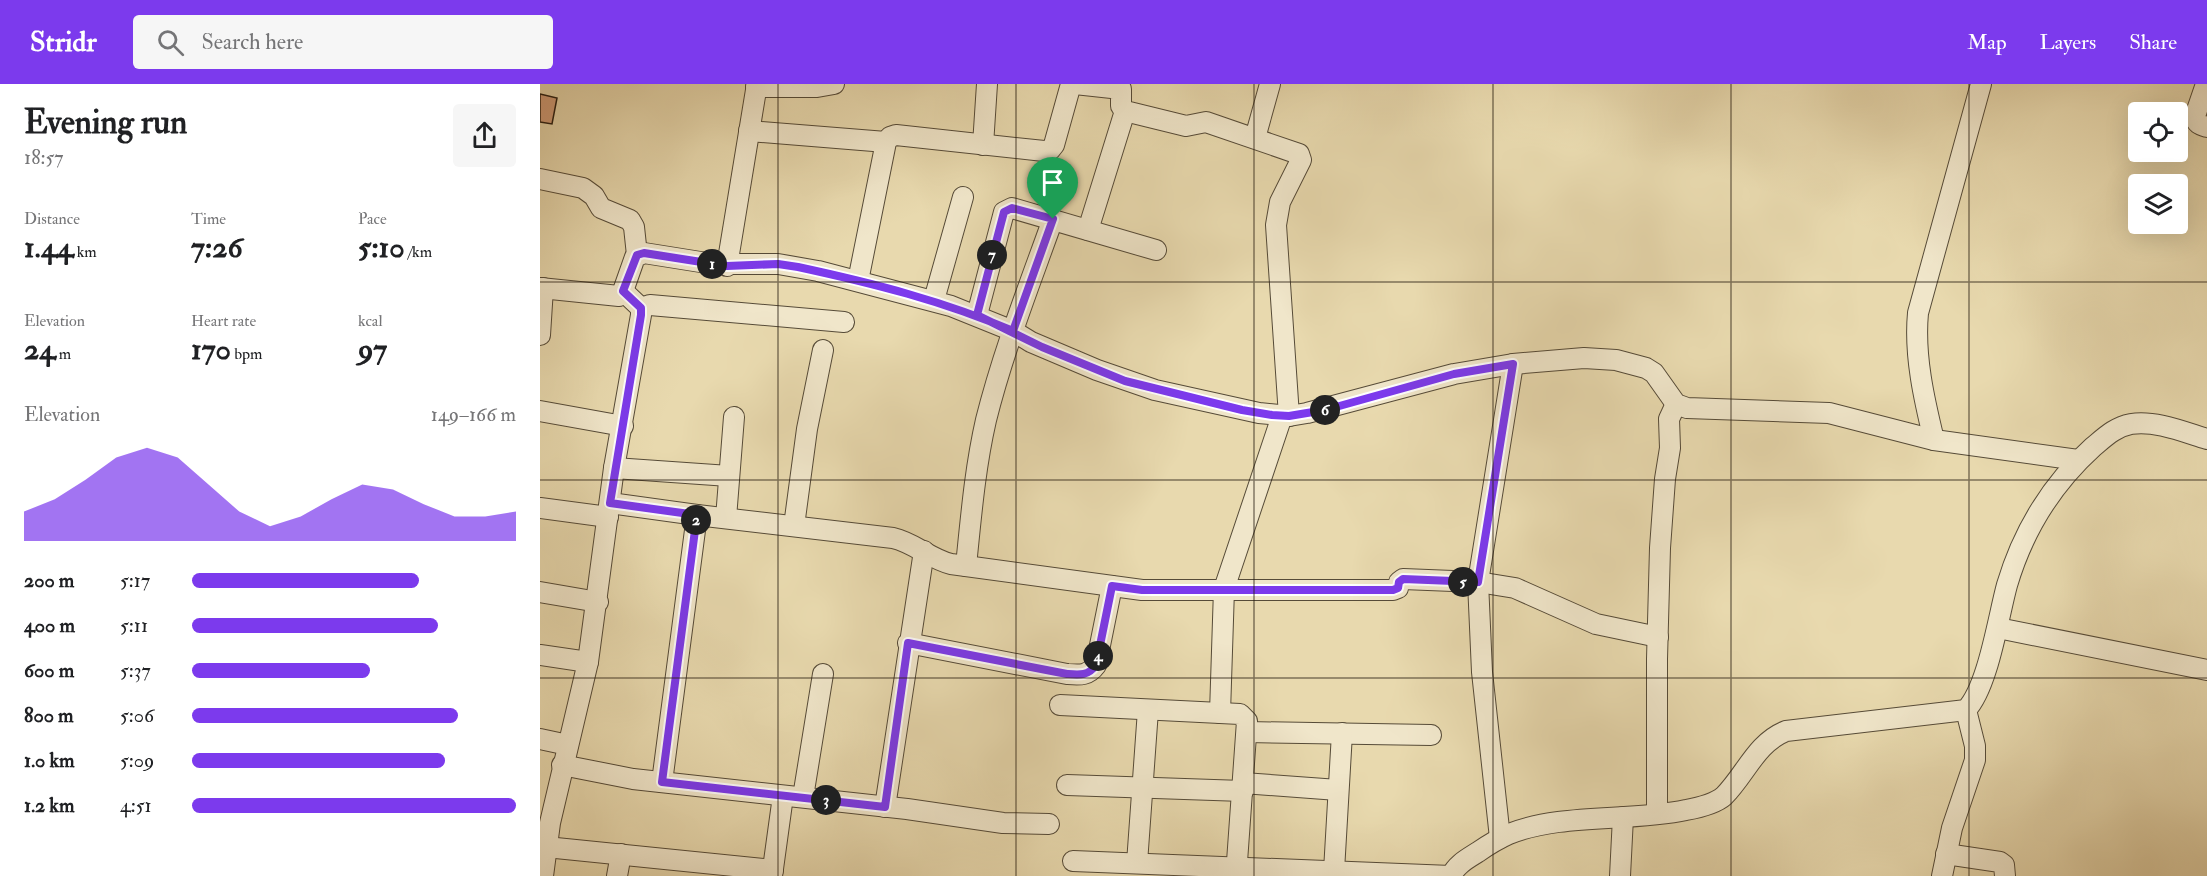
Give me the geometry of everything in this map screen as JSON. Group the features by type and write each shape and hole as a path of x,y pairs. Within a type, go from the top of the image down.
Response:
{"street":[{"path":"727,266 756,86 817,87 834,84"},
{"path":"983,144 987,84"},
{"path":"858,281 886,142 890,137 896,135 1050,150 1054,145 1073,84 1121,89 1121,106 1125,111 1186,126 1206,122 1299,154 1301,157 1280,202 1276,225 1285,416 1224,589 1220,713"},
{"path":"1255,138 1270,84"},
{"path":"1934,440 1925,404 1917,341 1918,313 1981,84"},
{"path":"2206,84 2195,116 2199,124 2207,127"},
{"path":"1088,230 1125,111"},
{"path":"748,131 886,142"},
{"path":"540,179 583,188 594,196 601,208 630,220 634,227 637,255 623,291 617,296 541,288 540,335"},
{"path":"934,300 963,197"},
{"path":"977,315 1004,212 1012,208 1156,250"},
{"path":"966,566 978,457 987,419 1013,331 1053,219"},
{"path":"637,255 644,253 727,266 778,264 934,300 977,315 1042,347 1125,381 1242,410 1285,416 1325,410 1454,374 1513,364 1584,358 1635,364 1654,373 1676,404 1687,408 1829,413 1934,440 2078,460"},
{"path":"543,876 546,847 562,765 588,662 598,602 614,468 641,315 641,308 623,291"},
{"path":"641,308 650,305 844,322"},
{"path":"794,526 807,429 823,350"},
{"path":"1500,838 1482,672 1478,582 1513,364"},
{"path":"1657,814 1661,526 1670,448 1669,419 1676,404"},
{"path":"540,411 622,426"},
{"path":"726,518 734,417"},
{"path":"1942,876 1954,822 1975,760 1975,746 1966,710 1978,692 2015,562 2032,523 2051,491 2078,460 2112,430 2134,423 2155,425 2207,439"},
{"path":"614,468 729,476"},
{"path":"540,508 697,515 893,538 909,543 941,561 1142,590 1393,590 1398,588 1399,582 1403,579 1478,582 1515,588 1607,627 1658,637"},
{"path":"662,782 697,515"},
{"path":"885,807 908,643 924,551"},
{"path":"1092,707 1092,684 1112,586"},
{"path":"540,592 598,602"},
{"path":"1998,628 2207,670"},
{"path":"908,643 1067,674 1084,675 1092,671 1096,665"},
{"path":"540,656 588,662"},
{"path":"802,797 824,674"},
{"path":"1059,705 1245,716 1247,732 1237,872"},
{"path":"1137,863 1148,710"},
{"path":"1072,861 1137,863 1237,872 1334,871 1451,876 1461,862 1500,838 1526,829 1686,810 1710,803 1723,797 1758,751 1770,740 1786,731 1966,710"},
{"path":"1247,732 1431,735"},
{"path":"1334,871 1342,734"},
{"path":"540,740 568,745"},
{"path":"562,765 633,779 802,797 1003,823 1049,824"},
{"path":"1067,786 1338,790"},
{"path":"546,847 772,873 783,796"},
{"path":"1620,876 1623,817"},
{"path":"617,876 621,854"},
{"path":"1946,854 2000,862 2004,865 2005,876"}],"building":[{"path":"540,94 557,98 552,124 540,122"}],"route":[{"path":"1053,219 1012,208 1004,212 977,315 1013,331 1042,347 1125,381 1242,410 1289,416 1325,410 1454,374 1513,364 1478,582 1403,579 1399,582 1398,588 1393,590 1142,590 1112,586 1096,665 1092,671 1084,675 1067,674 908,643 885,807 662,782 697,515 610,503 641,315 641,308 623,291 635,257 644,253 727,266 778,264 798,267 934,300 1013,331 1053,219"}]}
